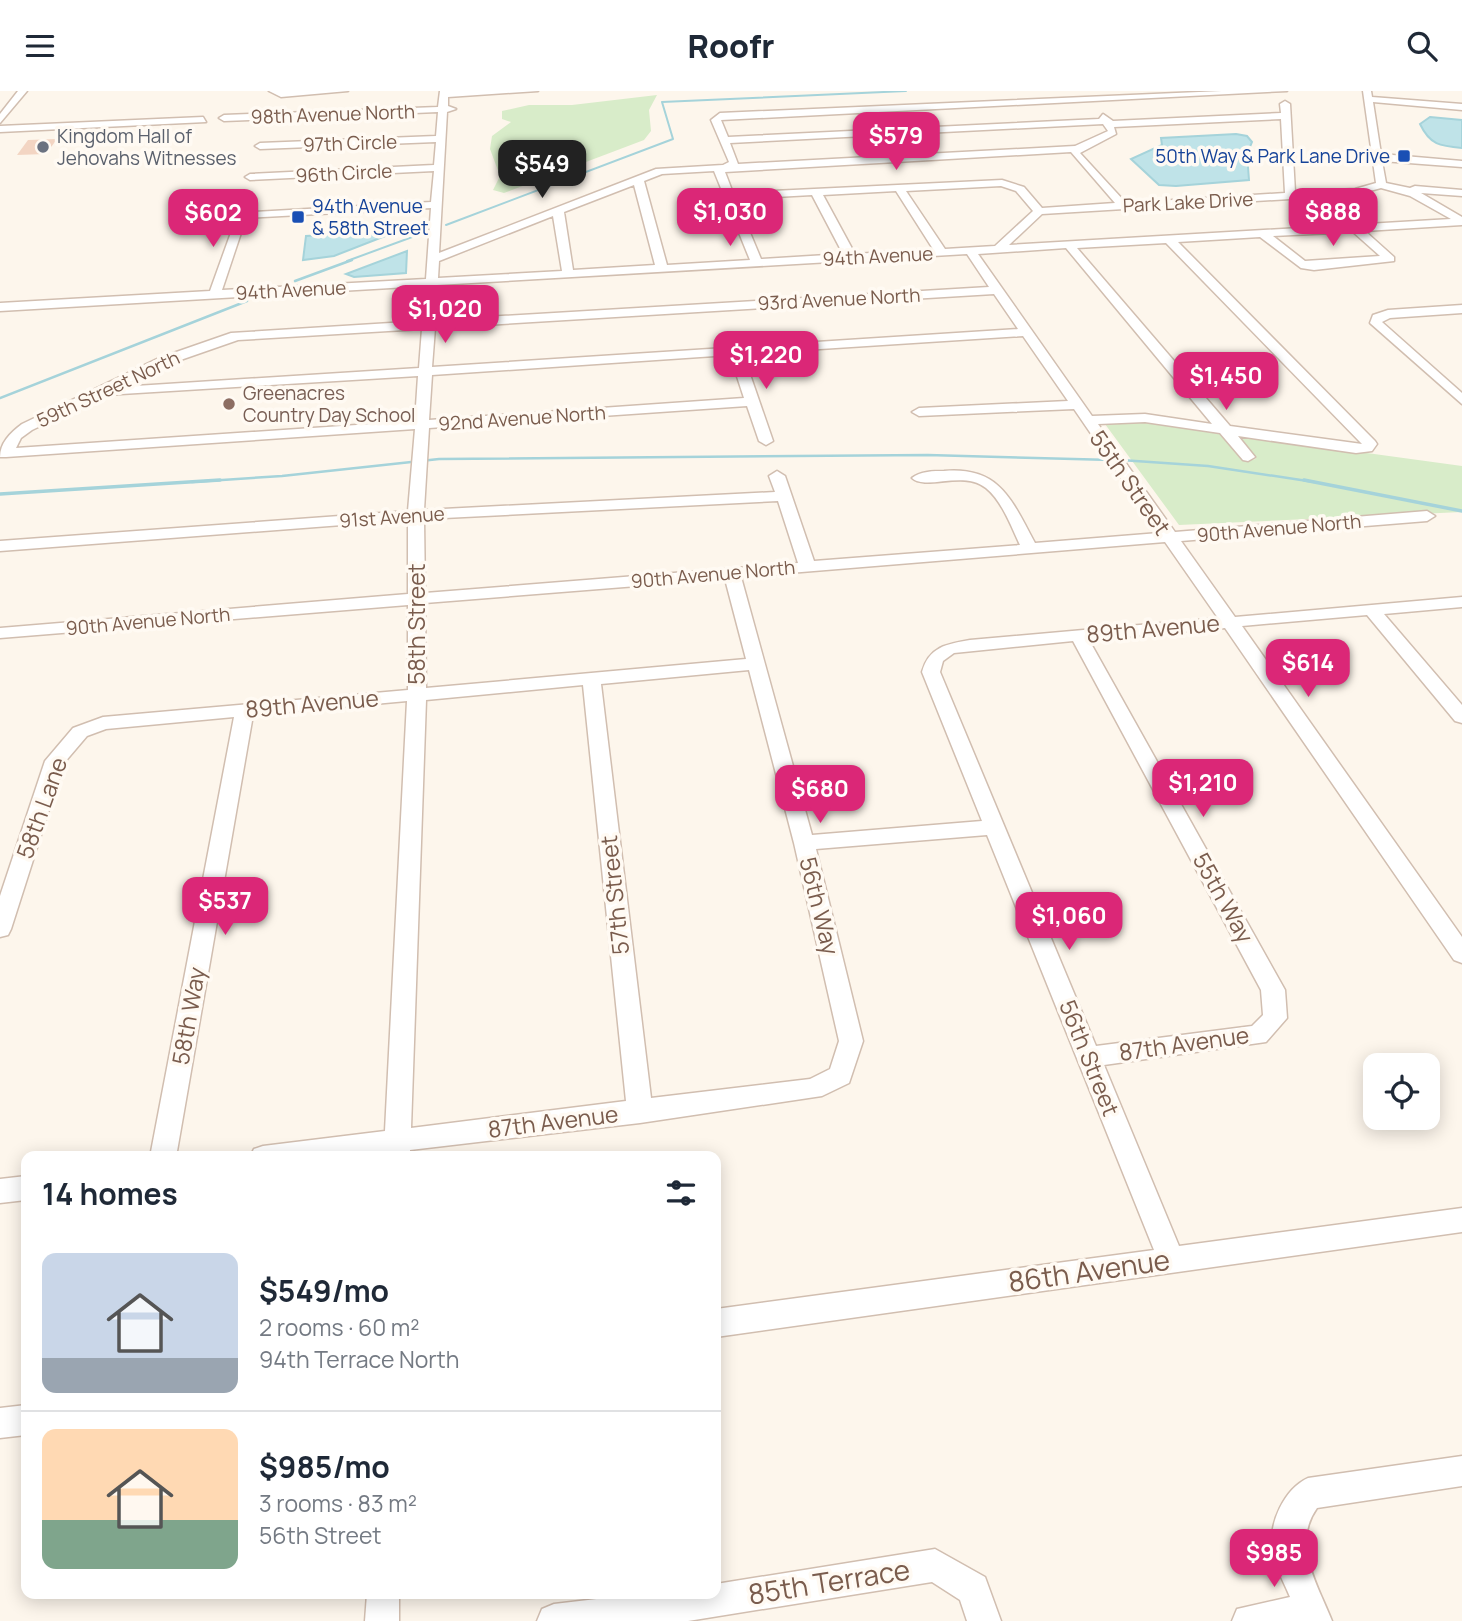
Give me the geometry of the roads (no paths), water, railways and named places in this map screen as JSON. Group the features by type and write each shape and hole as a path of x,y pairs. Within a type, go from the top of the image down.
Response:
{"street":[{"path":"273,92 344,91"},
{"path":"444,93 534,91"},
{"path":"1118,91 1126,99"},
{"path":"757,263 719,171 729,167 733,159 716,120 720,116 1083,97 1126,99 1284,91 1290,196"},
{"path":"0,96 21,93"},
{"path":"0,120 21,93"},
{"name":"58th Street","path":"397,1149 417,694 416,515 425,424 440,139 447,109 444,93"},
{"path":"1462,107 1366,95 1381,185 1462,193"},
{"path":"861,96 871,108"},
{"path":"434,259 660,171 1076,149 1113,132 1109,123 1083,97"},
{"name":"98th Avenue North","path":"224,118 447,109"},
{"path":"725,140 1286,115"},
{"path":"0,129 203,120"},
{"name":"97th Circle","path":"260,146 440,139"},
{"path":"1076,149 1077,157 1122,205"},
{"path":"1376,157 1462,164"},
{"name":"96th Circle","path":"250,177 439,168"},
{"path":"638,179 662,268"},
{"path":"729,196 1002,183 1020,189 1039,211 998,249"},
{"name":"Park Lake Drive","path":"1039,211 1355,192 1381,185"},
{"path":"899,188 941,252"},
{"path":"1403,188 1437,204 1462,222"},
{"path":"816,192 851,258"},
{"path":"215,294 242,215 436,211"},
{"path":"558,211 568,274"},
{"name":"94th Avenue","path":"0,307 1462,222"},
{"path":"1263,234 1301,264 1314,266 1390,259 1354,228"},
{"path":"1087,420 1145,418 1367,448 1370,444 1169,239"},
{"path":"1069,245 1248,457"},
{"name":"55th Street","path":"970,251 1167,537 1230,622 1462,954"},
{"name":"93rd Avenue North","path":"221,339 996,290"},
{"path":"1462,309 1388,314 1377,318 1376,323 1462,400"},
{"path":"96,393 1026,332"},
{"name":"59th Street North","path":"3,453 15,436 27,427 164,361 221,339"},
{"path":"734,351 766,441"},
{"name":"92nd Avenue North","path":"3,453 751,402"},
{"path":"919,412 1077,405"},
{"path":"920,478 950,473 974,474 993,482 1030,548"},
{"path":"778,476 808,566"},
{"name":"91st Avenue","path":"0,546 416,515 784,496"},
{"name":"90th Avenue North","path":"0,633 1427,516"},
{"name":"56th Way","path":"732,573 804,843 851,1041 840,1076"},
{"name":"89th Avenue","path":"971,645 1462,602"},
{"path":"1371,609 1462,717"},
{"name":"55th Way","path":"1078,635 1273,990 1275,1018"},
{"name":"56th Street","path":"971,645 949,649 935,658 932,672 1171,1259"},
{"name":"89th Avenue","path":"80,732 103,723 756,664"},
{"name":"57th Street","path":"591,679 640,1112"},
{"name":"58th Way","path":"164,1151 245,710"},
{"name":"58th Lane","path":"0,929 55,761 80,732"},
{"path":"804,843 996,827"},
{"name":"87th Avenue","path":"1088,1057 1258,1035 1275,1018"},
{"name":"87th Avenue","path":"364,1151 397,1149 813,1089 840,1076"},
{"path":"0,1191 21,1189"},
{"name":"86th Avenue","path":"721,1322 1462,1220"},
{"path":"0,1423 21,1421"},
{"path":"1249,1621 1312,1615 1288,1549 1292,1516 1308,1494 1462,1471"},
{"name":"85th Terrace","path":"554,1621 687,1613 935,1565 973,1589 984,1621"},
{"path":"382,1621 383,1599"}],"water":[{"path":"1430,117 1462,120 1462,148 1442,145 1432,140 1420,124"},
{"path":"1236,134 1247,136 1252,142 1247,154 1249,180 1159,185 1131,159 1162,145 1161,138"},
{"path":"398,231 334,256 303,260 306,236"},
{"path":"407,251 406,273 354,277 346,274"}],"waterway":[{"path":"446,225 673,139 662,102 906,91"},
{"path":"347,261 434,229"},
{"path":"295,281 352,260"},
{"path":"0,398 247,301"},
{"path":"192,482 282,476 439,459 928,455 1112,460"},
{"path":"1121,460 1208,466 1314,482"},
{"path":"0,494 220,480"},
{"path":"1304,480 1462,511"}],"place":[{"name":"Kingdom Hall of Jehovahs Witnesses","path":"43,147"},
{"name":"50th Way & Park Lane Drive","path":"1404,156"},
{"name":"94th Avenue & 58th Street","path":"298,217"},
{"name":"Greenacres Country Day School","path":"229,404"}]}
